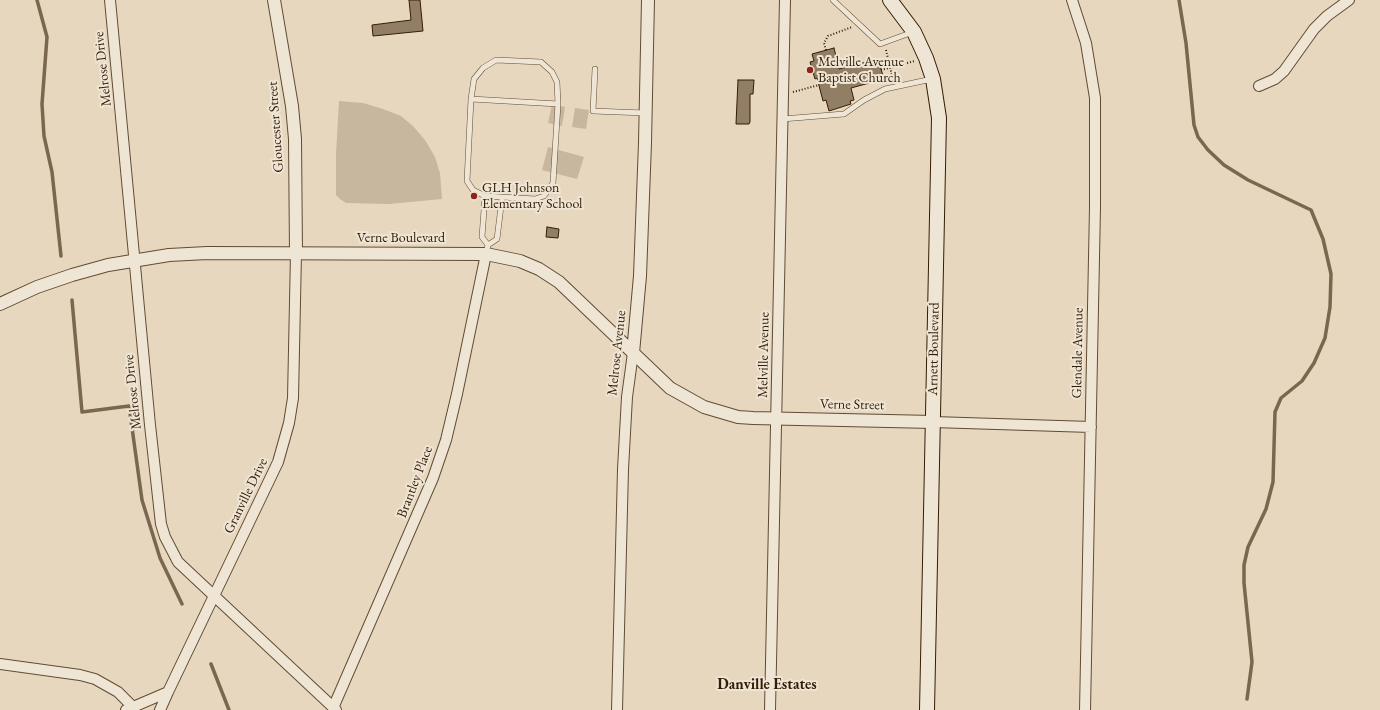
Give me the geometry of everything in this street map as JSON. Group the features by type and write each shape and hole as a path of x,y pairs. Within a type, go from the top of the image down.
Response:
{"main road":[{"name":"Arnett Boulevard","path":"890,0 914,32 926,58 933,78 939,118 927,710"}],"street":[{"name":"Melrose Drive","path":"110,0 152,440 161,524 165,538 178,562 335,709"},
{"name":"Gloucester Street","path":"274,0 292,106 295,140 296,253"},
{"name":"Melrose Avenue","path":"617,710 622,469 627,397 633,353 640,276 646,113 648,0"},
{"name":"Melville Avenue","path":"770,710 785,0"},
{"name":"Glendale Avenue","path":"1072,0 1086,43 1095,98 1091,427 1085,710"},
{"path":"1259,86 1275,79 1284,70 1314,29 1327,16 1349,0"},
{"name":"Verne Boulevard","path":"0,304 37,287 72,275 134,260 207,253 487,250 539,269 559,282 633,353"},
{"name":"Brantley Place","path":"335,709 433,478 446,440 487,250"},
{"name":"Granville Drive","path":"160,710 213,596 268,485 278,462 290,423 293,390 296,253"},
{"name":"Verne Street","path":"633,353 670,388 704,407 738,417 1091,427"},
{"path":"0,664 80,675 95,679 118,692 129,708 168,692"}],"lane":[{"path":"833,0 880,44 914,32"},
{"path":"496,60 541,62 552,72 557,82 558,104 553,183 544,196 536,199 502,198 485,196 473,190 467,181 471,99 474,79 483,68 496,60"},
{"path":"595,69 593,111 646,113"},
{"path":"782,120 844,114 864,100 885,90 933,78"},
{"path":"471,99 558,104"},
{"path":"485,196 482,237 487,250 497,239 502,198"}],"path":[{"path":"826,50 824,43 828,36 860,25"},
{"path":"883,42 891,67 894,88"},
{"path":"881,70 926,58"},
{"path":"782,92 791,92 819,85"}],"shaded area":[{"path":"339,101 363,103 383,109 401,116 413,126 425,140 435,157 440,173 442,199 389,204 346,203 340,199 336,195 336,154"},
{"path":"552,104 565,107 562,126 548,123"},
{"path":"575,108 589,110 586,129 572,127"},
{"path":"548,147 584,157 577,179 542,170"}],"building":[{"path":"409,0 420,0 423,31 373,36 372,25 411,20"},
{"path":"834,48 839,69 878,59 884,79 851,88 854,100 850,101 851,104 829,111 826,100 823,101 817,78 815,79 810,62 814,61 812,54"},
{"path":"738,80 754,80 753,94 750,94 749,124 736,124"},
{"path":"547,227 559,229 558,238 546,237"}],"waterway":[{"path":"37,0 47,37 42,104 44,136 52,172 61,256"},
{"path":"1179,0 1186,43 1194,125 1198,137 1208,150 1224,165 1248,180 1311,210 1323,239 1331,274 1330,307 1325,338 1314,363 1302,381 1281,398 1275,412 1273,482 1266,509 1248,547 1244,565 1244,583 1252,662 1247,699"},
{"path":"72,300 82,412 129,406 142,500 160,558 182,604"},
{"path":"211,664 229,710"}],"place":[{"name":"Melville Avenue Baptist Church","path":"810,70"},
{"name":"GLH Johnson Elementary School","path":"474,196"}],"district":[{"name":"Danville Estates","path":"767,685"}]}
